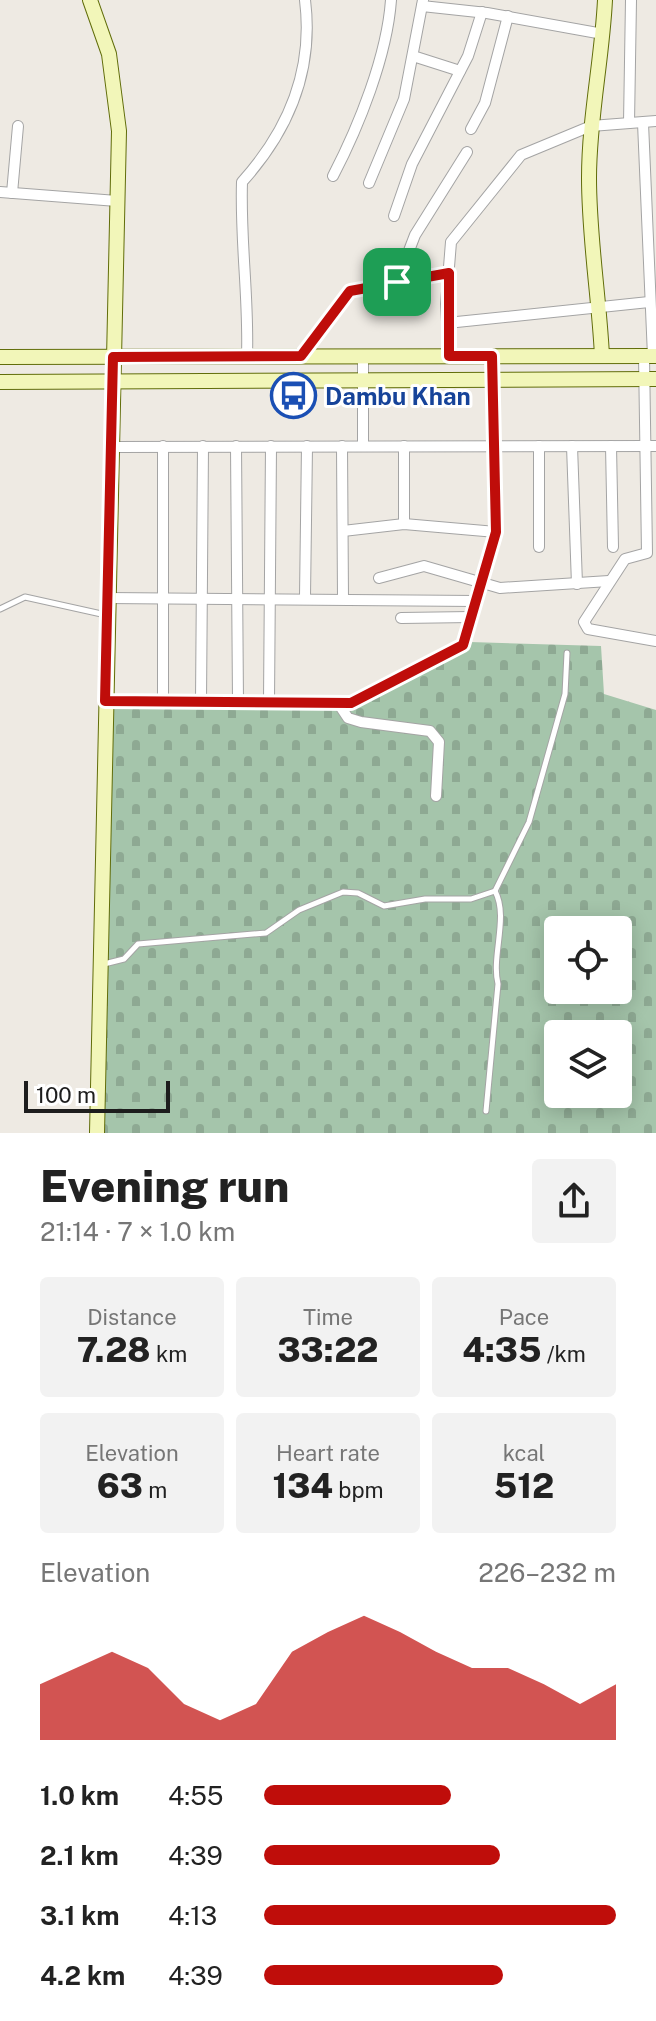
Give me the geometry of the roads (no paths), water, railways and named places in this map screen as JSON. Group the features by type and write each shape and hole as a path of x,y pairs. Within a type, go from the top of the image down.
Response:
{"street":[{"path":"90,0 109,54 119,131 111,382 97,1133"},
{"path":"247,356 248,308 240,247 242,182 267,154 286,124 305,72 308,22 305,0"},
{"path":"333,176 354,135 387,24 391,0"},
{"path":"602,356 591,249 591,126 605,0"},
{"path":"629,123 631,0"},
{"path":"369,183 404,99 422,3 474,8 603,34"},
{"path":"394,216 412,164 476,37 474,8"},
{"path":"471,129 485,103 508,16"},
{"path":"413,56 460,71"},
{"path":"449,356 447,323 451,242 521,155 591,126 656,121"},
{"path":"643,123 651,356 647,553 625,559 586,617 584,627 656,641"},
{"path":"12,193 18,126"},
{"path":"397,282 415,235 467,152"},
{"path":"0,192 117,201"},
{"path":"301,356 350,291 449,273"},
{"path":"447,323 649,302"},
{"path":"363,356 363,446"},
{"path":"105,701 351,703 463,645 496,532 492,356"},
{"path":"0,357 651,356"},
{"path":"0,382 650,379"},
{"path":"163,446 163,701"},
{"path":"201,701 203,446"},
{"path":"236,446 238,701"},
{"path":"269,701 271,446"},
{"path":"305,597 307,446"},
{"path":"342,446 343,598"},
{"path":"404,446 404,524"},
{"path":"539,446 539,547"},
{"path":"572,446 577,584"},
{"path":"611,446 613,547"},
{"path":"110,447 651,446"},
{"path":"343,531 404,524 496,532"},
{"path":"379,578 424,566 500,588 609,581"},
{"path":"107,598 305,597 476,601"},
{"path":"401,618 471,617"},
{"path":"338,703 348,718 361,722 430,731 439,742 436,796"}],"lane":[{"path":"0,609 25,597 107,615"},
{"path":"99,966 124,959 138,944 266,933 299,910 343,892 358,893 384,906 425,899 471,899 495,891 529,822 565,694 567,653"},
{"path":"486,1111 498,984 494,971 500,904 495,891"}],"place":[{"name":"Dambu Khan","path":"294,396"}]}
